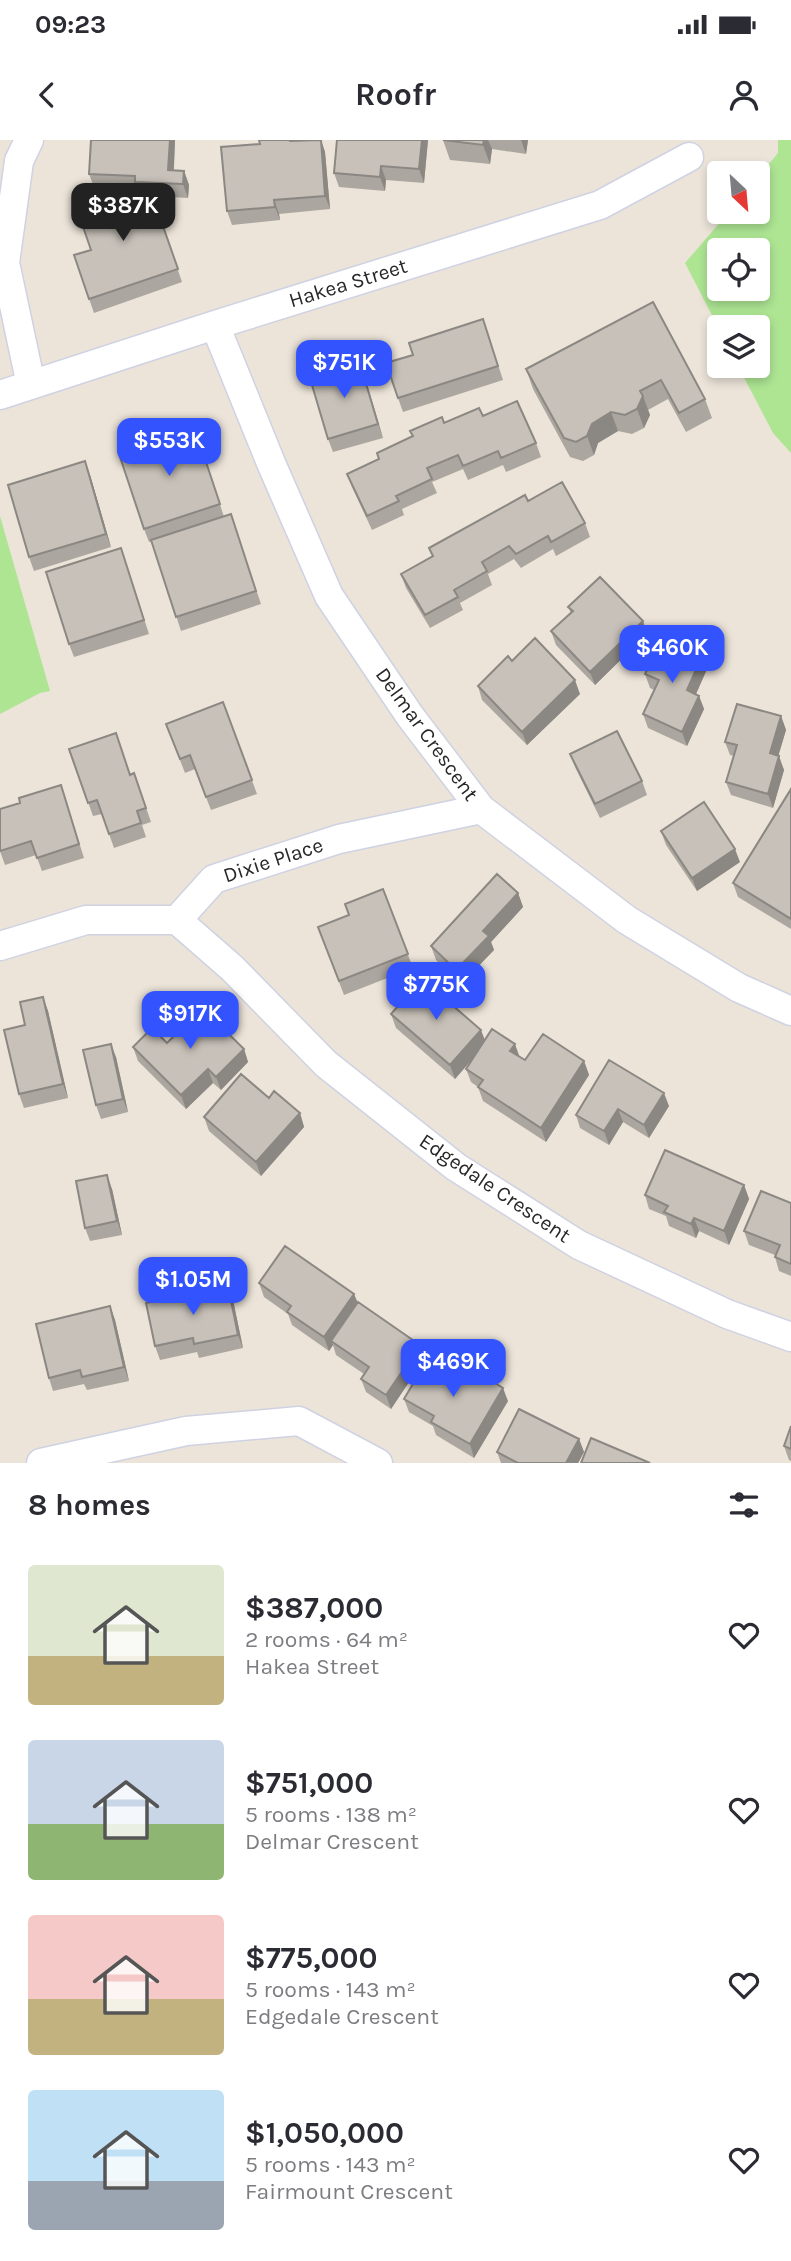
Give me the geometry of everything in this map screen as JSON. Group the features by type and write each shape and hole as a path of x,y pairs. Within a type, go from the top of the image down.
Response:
{"street":[{"path":"29,140 19,161 5,263 32,385"},
{"name":"Hakea Street","path":"0,395 600,205 689,157"},
{"name":"Delmar Crescent","path":"215,325 329,596 410,716 481,809 627,920 739,988 791,1011"},
{"name":"Dixie Place","path":"177,920 214,879 339,839 481,809"},
{"path":"0,946 86,920 177,920"},
{"name":"Edgedale Crescent","path":"177,920 232,968 327,1064 456,1167 579,1245 727,1314 791,1337"},
{"path":"41,1463 186,1431 299,1421 379,1463"}],"green space":[{"path":"778,140 791,140 791,453 773,433 744,378 770,378 770,315 712,315 685,263 719,224 770,224 770,163 778,153"},
{"path":"0,516 50,691 40,693 0,714"}],"building":[{"path":"91,140 170,140 168,170 184,171 183,184 135,182 135,176 89,174"},
{"path":"259,140 321,140 325,196 274,200 275,207 227,211 221,147 260,144"},
{"path":"337,140 422,140 419,169 381,166 380,177 334,173"},
{"path":"443,140 484,140 483,145"},
{"path":"133,189 151,192 178,269 89,299 74,255 91,250 77,209"},
{"path":"653,302 705,399 679,413 661,380 640,391 643,396 637,409 625,415 611,412 592,424 587,436 576,442 564,438 526,369"},
{"path":"483,319 498,366 398,398 386,363 413,355 409,343"},
{"path":"359,360 378,424 328,439 309,375"},
{"path":"517,401 536,443 501,458 498,451 463,466 458,455 427,468 432,479 396,496 399,501 367,516 347,474 379,459 377,453 413,436 410,431 442,417 444,423 479,408 483,416"},
{"path":"194,426 220,504 144,529 118,451"},
{"path":"85,461 106,534 29,557 8,485"},
{"path":"562,482 585,523 551,542 548,536 516,554 509,546 482,562 487,571 454,590 458,597 425,615 401,574 433,556 429,548 525,495 528,501"},
{"path":"231,514 256,591 176,617 151,540"},
{"path":"121,548 144,620 69,644 46,572"},
{"path":"600,577 643,621 590,672 551,631 573,611 568,607"},
{"path":"663,637 702,656 687,690 699,696 682,732 643,714 659,680 645,674"},
{"path":"535,638 575,680 522,732 478,686 508,656 512,661"},
{"path":"223,702 252,780 206,797 190,755 180,759 166,724"},
{"path":"737,704 781,716 770,753 779,756 768,794 726,782 737,745 725,742"},
{"path":"617,731 642,781 595,804 570,754"},
{"path":"116,733 130,775 134,773 146,808 137,811 141,823 109,834 97,800 88,803 69,749"},
{"path":"61,785 79,844 37,858 31,841 0,851 0,809 20,803 19,798"},
{"path":"791,789 791,919 733,883"},
{"path":"704,802 735,849 692,878 661,831"},
{"path":"497,874 518,893 483,931 489,936 456,970 431,946"},
{"path":"383,889 408,954 339,981 318,927 349,915 345,904"},
{"path":"422,979 481,1030 450,1065 391,1014"},
{"path":"43,997 63,1084 19,1094 4,1030 25,1025 20,1002"},
{"path":"202,1008 244,1049 216,1077 208,1069 181,1095 133,1047 152,1028 167,1043"},
{"path":"492,1029 515,1044 510,1051 525,1060 543,1034 584,1061 541,1128 478,1087 483,1080 466,1069"},
{"path":"111,1044 123,1099 96,1105 83,1050"},
{"path":"609,1060 664,1093 644,1125 618,1109 604,1131 576,1115"},
{"path":"241,1074 269,1098 274,1091 300,1113 256,1162 204,1117"},
{"path":"665,1150 744,1185 724,1231 694,1218 691,1224 664,1212 668,1206 645,1195"},
{"path":"107,1175 117,1221 85,1228 76,1181"},
{"path":"761,1191 791,1203 791,1264 775,1257 780,1245 744,1231"},
{"path":"285,1246 354,1294 324,1337 287,1312 291,1306 259,1283"},
{"path":"228,1286 238,1335 194,1344 193,1338 155,1346 146,1303"},
{"path":"358,1302 420,1345 386,1395 361,1379 369,1367 331,1341"},
{"path":"110,1306 124,1367 82,1377 80,1370 49,1378 36,1324"},
{"path":"429,1357 475,1384 481,1374 503,1388 470,1444 431,1422 434,1416 404,1399"},
{"path":"519,1409 579,1439 566,1463 518,1463 497,1452"},
{"path":"791,1426 791,1449 784,1446"},
{"path":"591,1438 650,1463 581,1463"}]}
